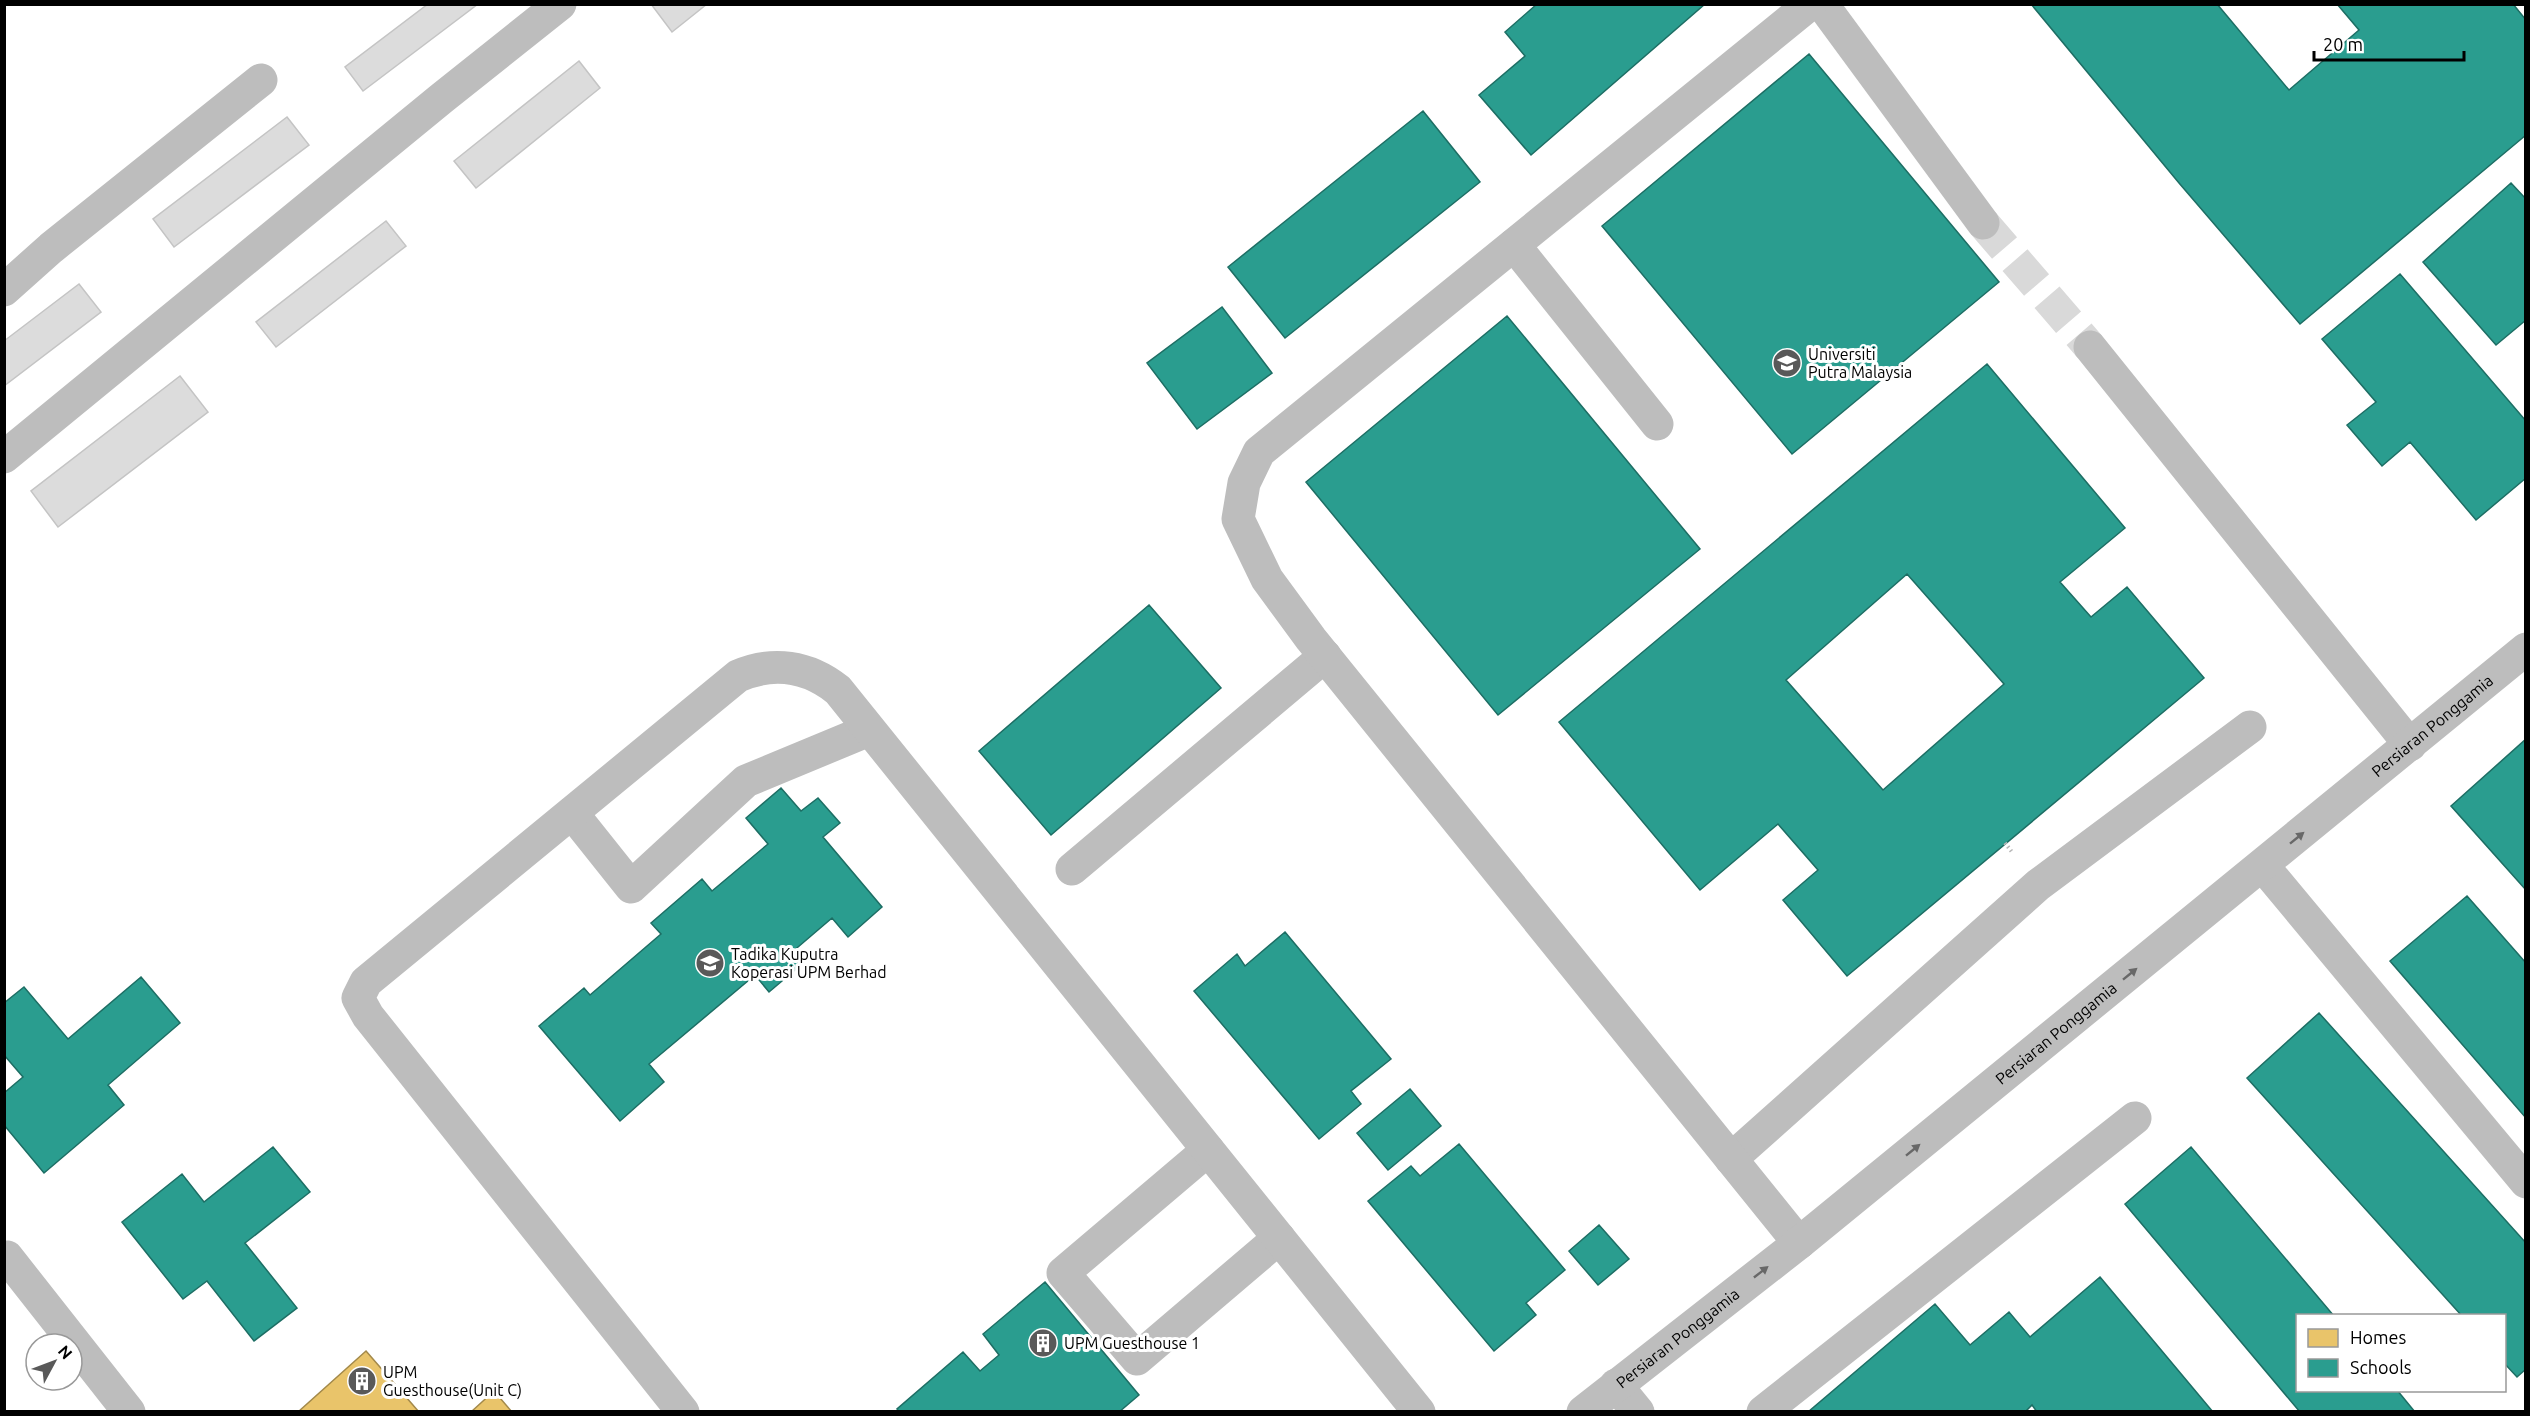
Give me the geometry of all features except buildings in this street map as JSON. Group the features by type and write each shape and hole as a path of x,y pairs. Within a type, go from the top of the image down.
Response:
{"street":[{"path":"4,457 560,4"},
{"path":"1799,1243 1325,656 1267,579 1238,519 1244,483 1259,452 1810,4"},
{"path":"1822,4 1983,223"},
{"path":"4,290 51,248 261,80"},
{"path":"1514,245 1657,424"},
{"path":"2090,346 2410,745"},
{"name":"Persiaran Ponggamia","path":"1583,1412 1799,1243 2526,649"},
{"path":"1072,869 1325,656"},
{"path":"683,1412 368,1016 358,998 366,982 738,676 754,669 788,666 823,678 838,690 1419,1412"},
{"path":"1731,1159 2038,885 2250,727"},
{"path":"572,813 631,887 746,781 869,730"},
{"path":"2263,866 2526,1182"},
{"path":"1763,1412 2135,1118"},
{"path":"1208,1150 1063,1273 1137,1359 1279,1238"},
{"path":"7,1257 129,1412"},
{"path":"1616,1385 1638,1412"}],"tunnel":[{"path":"1983,223 2090,347"}],"place":[{"name":"Universiti Putra Malaysia","path":"1787,363"},
{"name":"Tadika Kuputra Koperasi UPM Berhad","path":"710,963"},
{"name":"UPM Guesthouse 1","path":"1043,1343"},
{"name":"UPM Guesthouse(Unit C)","path":"362,1381"}]}
